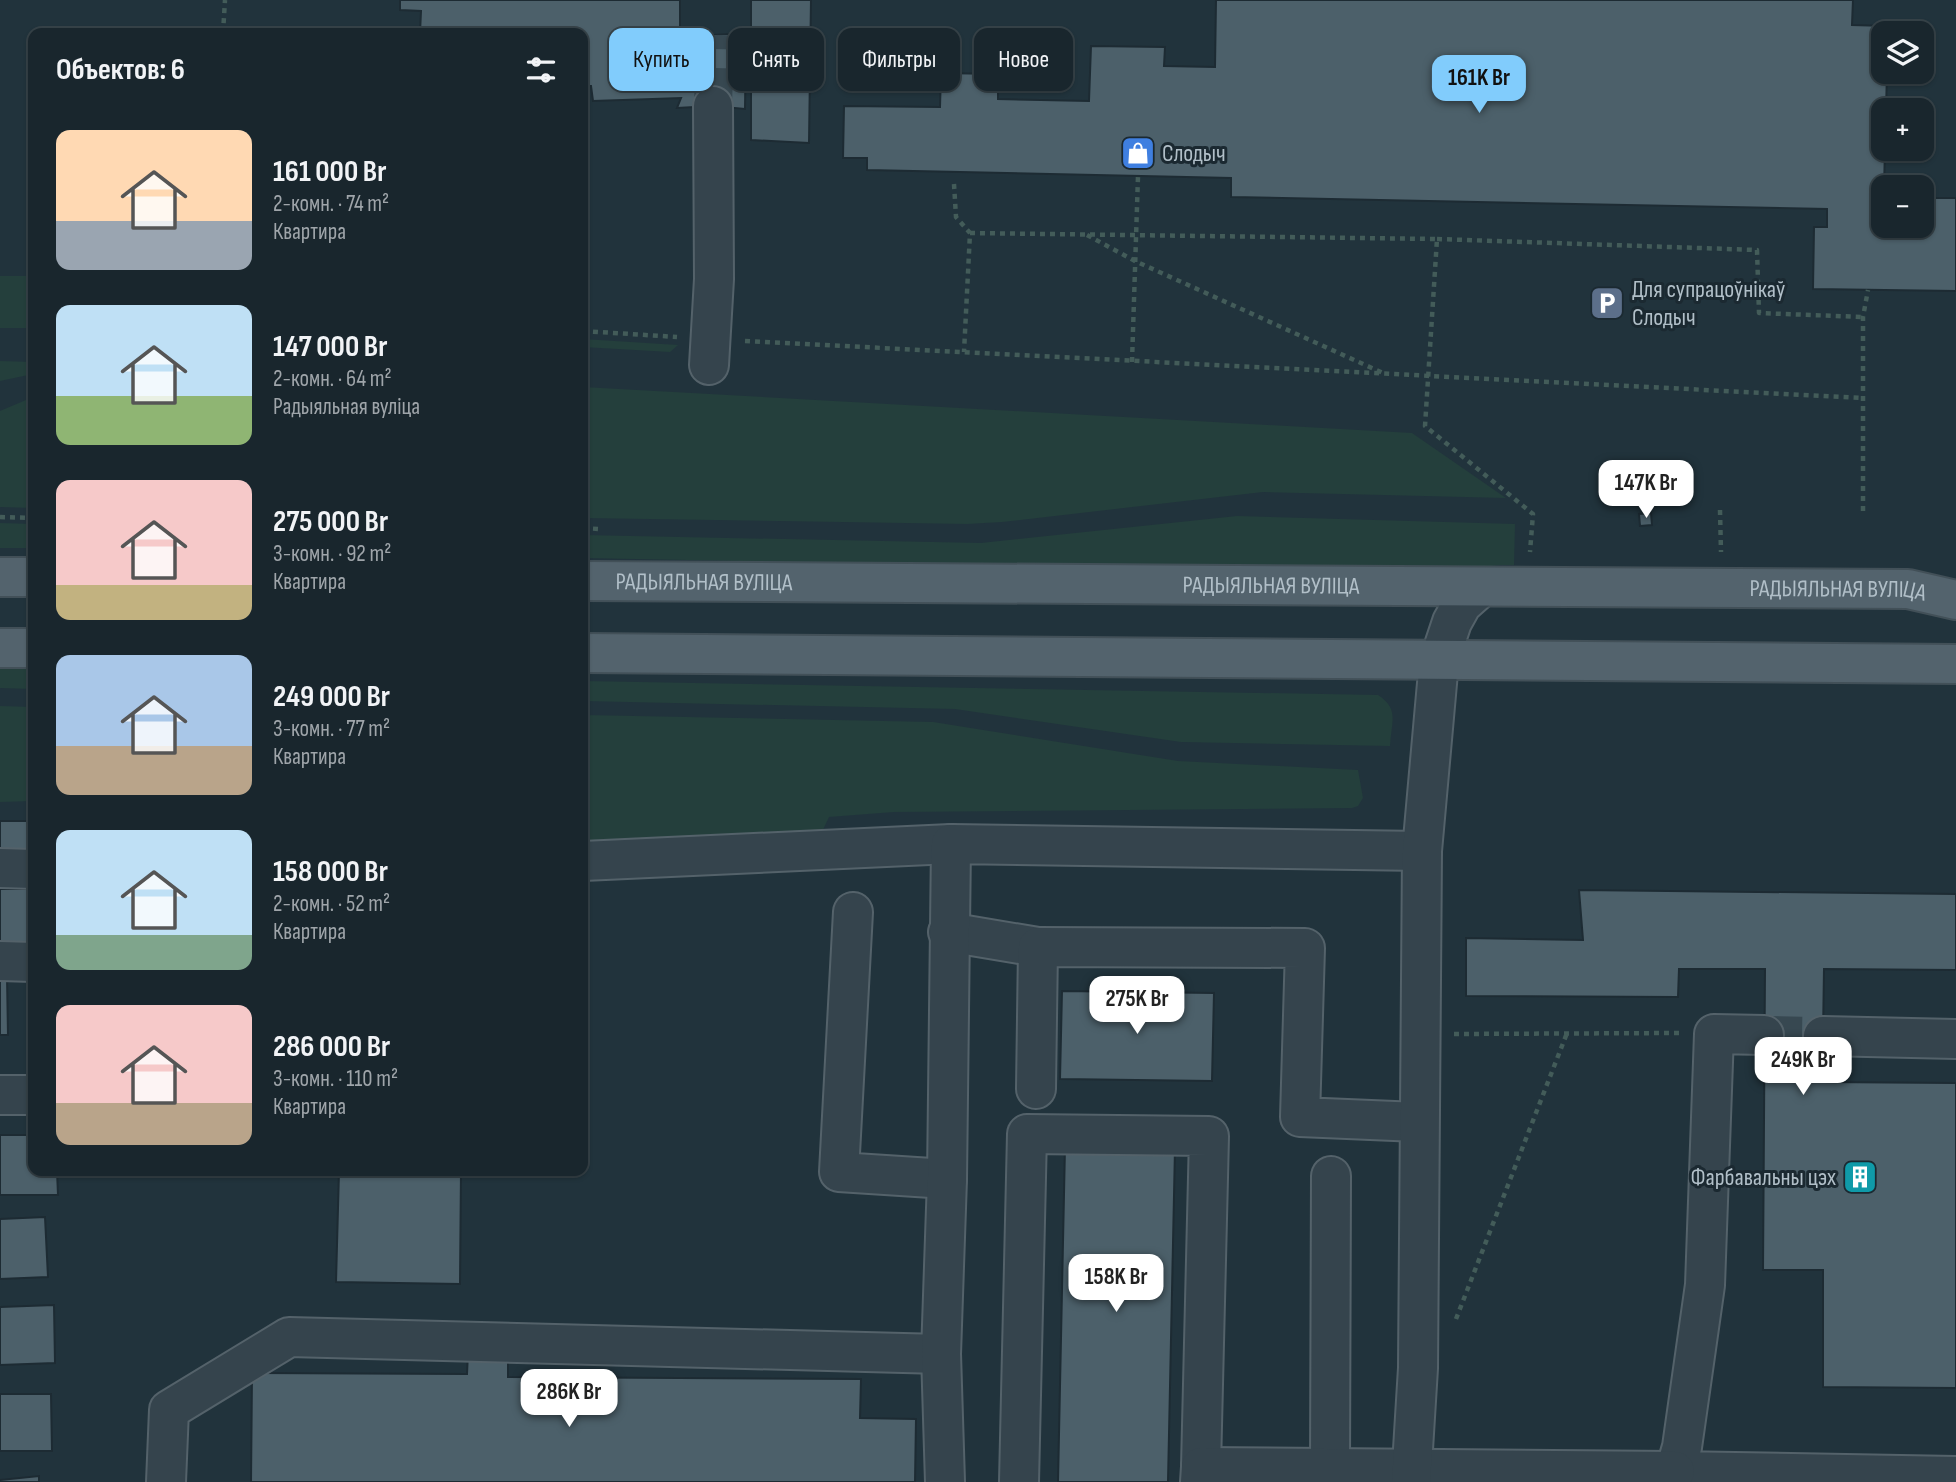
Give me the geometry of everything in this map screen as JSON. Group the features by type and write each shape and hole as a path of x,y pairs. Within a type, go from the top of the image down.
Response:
{"main road":[{"path":"0,576 28,577"},
{"name":"РАДЫЯЛЬНАЯ ВУЛІЦА","path":"588,581 1908,589 1956,600"},
{"path":"0,648 28,648"},
{"path":"588,653 1956,664"}],"lane":[{"path":"709,352 715,279 713,106"},
{"path":"1412,1475 1418,1368 1422,851 1439,661 1452,622 1462,604 1480,588"},
{"path":"588,861 951,844 1422,851"},
{"path":"945,1482 942,1354 951,844"},
{"path":"0,868 28,869"},
{"path":"853,912 839,1172 947,1179"},
{"path":"948,932 1038,947 1306,948 1300,1117 1418,1122"},
{"path":"1036,1089 1038,947"},
{"path":"0,961 28,962"},
{"path":"1675,1471 1682,1447 1705,1285 1714,1034 1764,1035"},
{"path":"1823,1036 1956,1039"},
{"path":"0,1096 28,1095"},
{"path":"1019,1482 1027,1134 1209,1136 1201,1475 1280,1476 1330,1469 1412,1475 1675,1471 1847,1478 1956,1476"},
{"path":"1330,1469 1331,1176"},
{"path":"166,1482 169,1410 289,1337 942,1354"}],"path":[{"path":"223,28 225,0"},
{"path":"1132,362 1138,176"},
{"path":"954,184 956,217 970,233 964,352"},
{"path":"970,233 1437,239 1757,250 1759,313 1863,317"},
{"path":"1086,235 1135,261 1387,375"},
{"path":"1437,239 1425,426 1533,514 1530,552 1542,552"},
{"path":"1863,511 1863,317 1868,290"},
{"path":"588,332 709,352 964,352 1863,398"},
{"path":"1708,552 1721,552 1720,510"},
{"path":"0,517 28,518"},
{"path":"588,528 599,528"},
{"path":"1422,1032 1459,1035 1662,1032 1714,1034"},
{"path":"1453,1326 1567,1033"}],"green space":[{"path":"0,276 28,276 28,328 0,328"},
{"path":"588,339 678,345 670,352 588,347"},
{"path":"0,361 28,362 28,375 0,381"},
{"path":"588,387 1412,433 1506,498 1263,492 967,524 588,518"},
{"path":"28,399 28,508 0,507 0,411"},
{"path":"1237,516 1515,524 1514,565 1423,574 588,558 588,535 981,543"},
{"path":"0,523 28,524 28,548 0,548"},
{"path":"0,668 28,669 28,689 0,688"},
{"path":"588,681 1378,695 1385,700 1393,717 1390,746 1181,742 955,709 588,701"},
{"path":"0,706 28,707 28,801 0,802"},
{"path":"588,715 933,722 1178,761 1358,770 1363,798 1358,806 1352,808 894,812 829,817 819,838 588,850"}],"building":[{"path":"400,0 680,0 680,28 609,28 609,91 714,91 714,35 728,34 728,91 745,91 745,109 713,106 677,108 681,98 593,101 591,86 588,86 588,28 420,28 421,11 400,10"},
{"path":"751,0 811,0 811,28 751,28"},
{"path":"1216,0 1853,0 1852,25 1871,26 1871,84 1887,84 1886,98 1871,98 1871,161 1885,161 1884,175 1871,175 1871,238 1934,238 1934,198 1956,198 1956,291 1813,289 1814,227 1827,227 1827,209 1231,197 1231,178 867,170 867,158 843,158 844,106 940,107 940,91 960,91 960,73 974,74 974,91 998,91 998,99 1089,101 1091,46 1165,47 1164,66 1215,67"},
{"path":"751,91 810,91 809,143 751,140"},
{"path":"1651,513 1652,525 1640,526 1639,514"},
{"path":"0,821 28,821 28,854 0,853"},
{"path":"0,889 28,889 28,949 0,948"},
{"name":"Фарбавальны цэх","path":"1579,890 1956,894 1956,970 1824,969 1823,1082 1956,1083 1956,1388 1823,1387 1823,1270 1763,1270 1765,969 1679,969 1678,997 1466,996 1466,938 1583,940"},
{"path":"0,976 7,976 8,1035 0,1035"},
{"path":"1062,991 1214,993 1212,1081 1060,1079"},
{"path":"0,1135 28,1135 28,1176 57,1176 58,1195 0,1195"},
{"path":"1065,1146 1175,1148 1168,1482 1058,1482"},
{"path":"339,1176 461,1176 460,1284 336,1282"},
{"path":"45,1217 48,1277 0,1279 0,1219"},
{"path":"54,1305 55,1363 0,1365 0,1307"},
{"path":"468,1352 508,1352 508,1377 861,1379 860,1418 916,1419 915,1482 251,1482 252,1373 467,1374"},
{"path":"0,1394 51,1394 52,1451 0,1451"},
{"path":"39,1476 39,1482 0,1482 0,1480"}],"tunnel":[{"path":"713,106 715,35"},
{"path":"1764,1035 1823,1036"}],"place":[{"name":"Слодыч","path":"1138,153"},
{"name":"Для супрацоўнікаў Слодыч","path":"1607,303"},
{"name":"Фарбавальны цэх","path":"1860,1177"}]}
